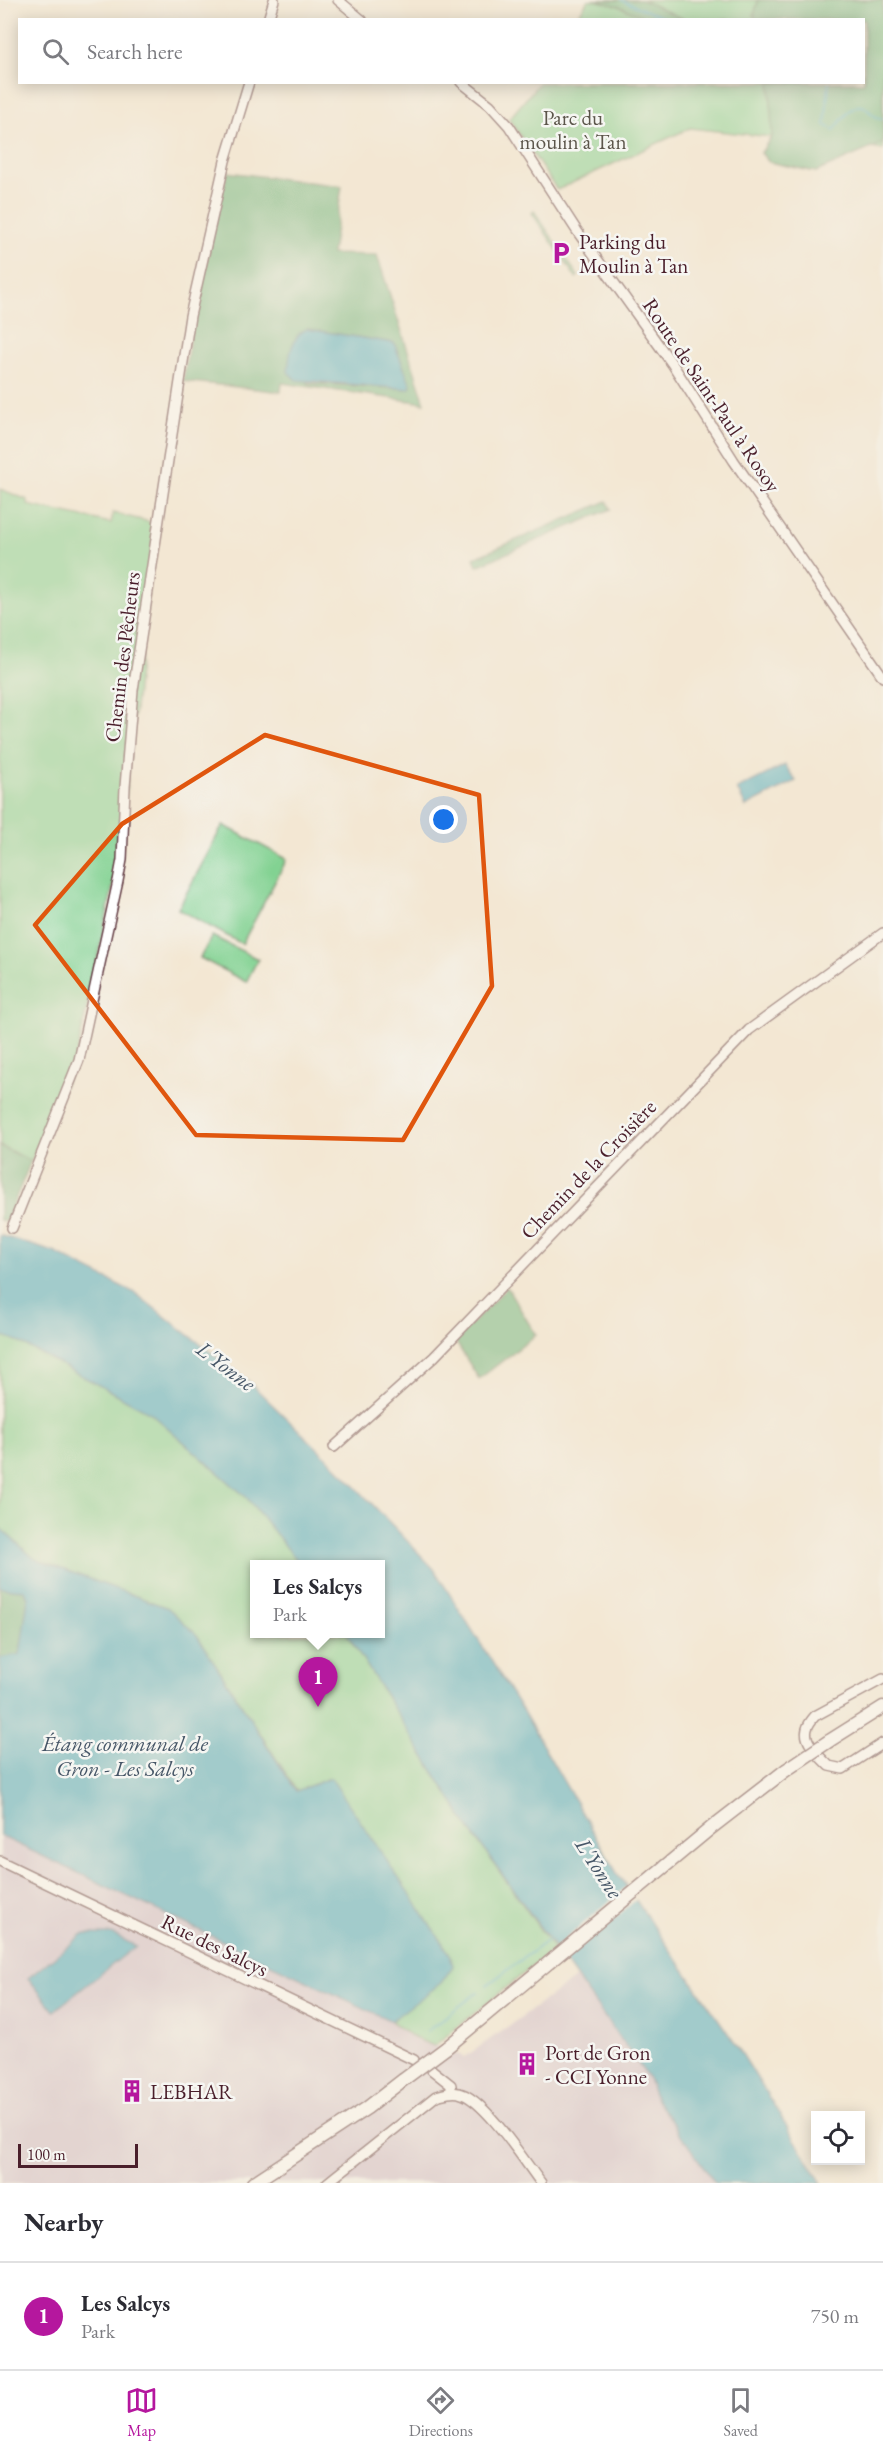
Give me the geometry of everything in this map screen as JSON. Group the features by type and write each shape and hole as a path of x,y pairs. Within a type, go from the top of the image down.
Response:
{"main road":[{"path":"253,2183 367,2108 446,2048 746,1800 786,1770 883,1707"}],"street":[{"path":"269,18 274,0"},
{"path":"338,0 360,18"},
{"name":"Chemin des Pêcheurs","path":"12,1228 79,1060 118,881 122,860 125,787 134,690 190,316 225,161 248,84"},
{"name":"Route de Saint-Paul à Rosoy","path":"464,84 490,105 509,126 577,231 673,365 734,461 883,677"},
{"name":"Chemin de la Croisière","path":"334,1447 434,1357 749,1030 883,933"},
{"path":"810,1744 806,1731 807,1724 814,1716 883,1679"},
{"path":"820,1757 829,1766 843,1769 883,1743"},
{"name":"Rue des Salcys","path":"0,1862 414,2060"},
{"path":"432,2070 451,2085 451,2092"},
{"path":"327,2183 436,2096 451,2092 466,2096 481,2106 541,2183"}],"highlighted area":[{"path":"265,735 479,795 492,986 403,1140 196,1135 35,925 122,824"}],"shaded area":[{"path":"0,1836 391,2021 414,2038 465,2057 576,1978 647,2076 656,2100 715,2183 0,2183"}],"green space":[{"name":"Parc du moulin à Tan","path":"588,0 883,0 883,150 870,148 816,172 769,162 761,153 771,137 690,128 557,190 509,119 538,84 865,84 865,18 577,18"},
{"path":"594,0 642,0 682,18 646,18 618,6"},
{"path":"758,0 883,0 883,143 816,172 769,162 761,153 772,137 770,84 865,84 865,18 756,18 754,16"},
{"path":"227,172 342,186 332,254 377,255 425,403 282,383 281,392 183,381 194,314","holes":["307,329 394,343 411,386 409,389 308,383"]},
{"path":"534,211 578,276 576,278 532,213"},
{"path":"0,489 28,500 28,505 111,523 113,513 150,522 154,530 119,859 76,1058 31,1161 0,1146"},
{"path":"607,501 611,509 477,566 474,558"},
{"path":"223,825 287,859 242,944 178,909"},
{"path":"212,936 258,959 246,982 200,958"},
{"path":"0,1146 31,1161 6,1222 0,1220"},
{"path":"507,1287 536,1335 479,1379 455,1341"},
{"path":"0,1335 15,1340 151,1413 247,1498 297,1560 250,1560 250,1638 350,1638 471,1831 554,1949 434,2046 414,2038 391,2021 396,2018 330,1778 297,1791 197,1635 168,1608 35,1559 0,1528"},
{"path":"0,1588 24,1590 28,1598 20,1655 0,1658"}],"water":[{"path":"307,329 394,343 411,386 409,389 296,380 288,372 290,353 297,336"},
{"path":"785,765 796,781 746,807 737,789"},
{"name":"L'Yonne","path":"0,1235 54,1252 135,1293 248,1381 338,1468 434,1569 524,1713 617,1873 739,2049 822,2183 715,2183 656,2100 647,2076 471,1831 350,1638 385,1638 385,1560 297,1560 247,1498 151,1413 15,1340 0,1335"},
{"name":"Étang communal de Gron - Les Salcys","path":"0,1528 35,1559 168,1608 197,1635 296,1791 331,1778 450,1954 453,1966 441,1983 391,2021 0,1836 0,1658 20,1654 28,1598 24,1590 0,1588"},
{"path":"83,1934 112,1934 136,1946 54,2011 28,1978"}],"pier":[{"path":"629,1885 638,1898 561,1962 552,1951"}],"waterway":[{"path":"621,0 664,18"},
{"path":"829,84 825,125 834,130 849,112 858,106 862,106 874,116 883,119"},
{"path":"487,1985 548,1940"},
{"path":"427,2031 478,1992"}],"place":[{"name":"Parking du Moulin à Tan","path":"561,253"},
{"name":"Les Salcys","path":"318,1707"},
{"name":"Port de Gron - CCI Yonne","path":"527,2064"},
{"name":"LEBHAR","path":"132,2091"}]}
